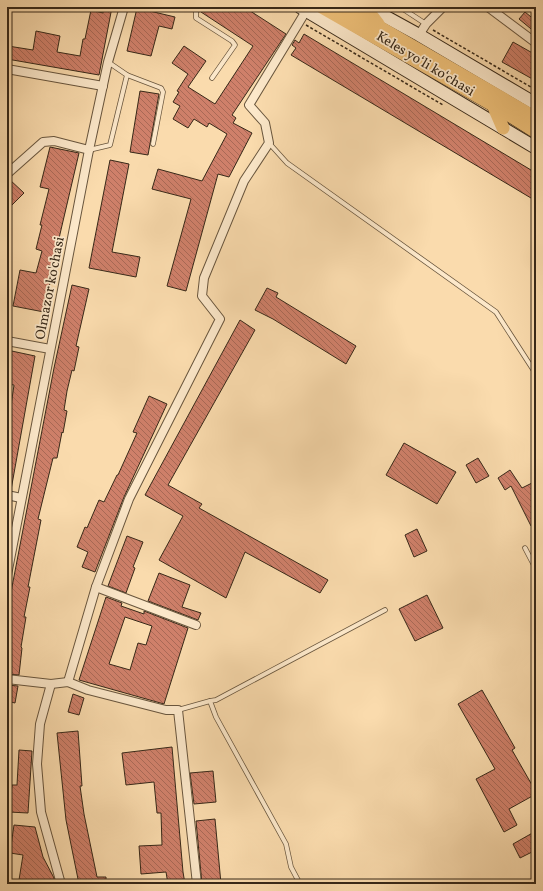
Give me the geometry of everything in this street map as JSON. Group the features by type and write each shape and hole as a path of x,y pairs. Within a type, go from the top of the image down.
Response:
{"main road":[{"name":"Keles yoʻli koʻchasi","path":"322,7 536,132"},
{"name":"Keles yoʻli koʻchasi","path":"345,7 536,118"},
{"path":"367,7 382,29"},
{"path":"493,106 504,128"}],"street":[{"name":"Olmazor ko'chasi","path":"7,575 89,150 108,62 124,7"},
{"name":"Keles yoʻli koʻchasi","path":"367,7 536,104"},
{"path":"419,36 443,7"},
{"path":"488,7 536,43"},
{"name":"Keles yoʻli koʻchasi","path":"302,13 504,128 536,148"},
{"path":"68,682 96,587 129,499 220,319 202,296 204,278 244,181 270,143 265,123 249,105 302,13"},
{"path":"7,69 103,86"},
{"path":"7,174 43,142 54,141 89,150"},
{"path":"7,341 50,349"},
{"path":"7,495 21,498"},
{"path":"96,587 196,625"},
{"path":"7,679 51,684 68,682 88,690 158,708 178,710 197,884"},
{"path":"51,684 40,724 37,764 40,812 60,884"}],"lane":[{"path":"200,7 196,12 196,18 235,45 212,78"},
{"path":"400,7 428,26"},
{"path":"108,62 127,75 161,88 163,92 153,144"},
{"path":"89,150 110,145 127,75"},
{"path":"270,143 287,163 496,312 536,374"},
{"path":"525,548 536,569"},
{"path":"178,710 216,700 385,610"},
{"path":"210,701 216,717 286,844 290,867 300,884"}],"path":[{"path":"284,7 293,13 293,17 302,13 447,108"},
{"path":"428,26 536,90"}],"building":[{"path":"103,7 112,7 99,75 7,59 8,46 33,50 36,31 60,36 57,52 80,56 91,10 103,13"},
{"path":"203,7 244,7 286,34 232,115 236,118 233,123 252,133 229,177 218,174 186,291 167,286 191,199 152,189 158,169 202,181 227,134 209,123 207,127 194,119 188,128 173,119 180,106 173,102 179,92 177,91 188,74 172,63 184,46 206,61 188,87 215,104 253,46 201,12"},
{"path":"137,8 175,17 172,29 159,26 151,56 127,51"},
{"path":"525,12 536,21 536,33 519,19"},
{"path":"304,34 536,173 536,201 291,55 296,48 292,45 295,40 299,43"},
{"path":"513,42 536,55 536,81 502,62"},
{"path":"140,91 159,94 148,155 130,152"},
{"path":"50,147 79,153 44,312 13,306 20,270 36,273 42,251 36,249 49,189 40,187"},
{"path":"110,160 129,164 112,252 140,257 136,277 89,268"},
{"path":"7,179 9,179 24,193 7,210"},
{"path":"72,285 89,289 76,346 79,347 74,371 72,370 67,391 64,410 67,411 63,433 62,432 57,458 53,458 38,519 41,520 28,587 30,587 24,617 26,617 21,647 19,675 7,674 7,613 54,368"},
{"path":"267,288 278,293 276,297 356,346 346,364 273,319 255,310"},
{"path":"240,320 255,330 168,485 202,504 199,508 328,580 320,593 245,552 226,598 159,560 183,516 145,495"},
{"path":"7,350 35,356 11,490 7,490 7,434 14,385 7,384"},
{"path":"149,396 167,404 124,497 95,572 82,567 88,552 77,547 85,527 87,528 99,500 104,502 118,475 137,433 133,432"},
{"path":"404,443 456,472 437,504 386,475"},
{"path":"478,458 489,476 476,483 466,465"},
{"path":"510,470 522,488 536,481 536,499 532,501 536,508 536,523 531,526 511,486 505,490 498,478"},
{"path":"417,529 427,551 414,557 405,535"},
{"path":"127,536 143,542 133,567 135,568 126,593 108,586"},
{"path":"159,573 190,585 182,607 201,613 198,620 148,601"},
{"path":"427,595 443,628 415,641 399,609"},
{"path":"106,597 122,603 121,606 144,614 144,611 188,628 164,704 79,680","holes":["125,617 152,626 146,645 138,643 130,670 109,664"]},
{"path":"7,685 18,686 15,703 7,701"},
{"path":"482,690 515,748 512,750 536,792 536,794 509,809 517,825 504,832 476,779 495,769 458,704"},
{"path":"73,694 84,698 79,715 68,712"},
{"path":"78,731 82,786 80,786 84,814 97,877 106,877 106,884 79,884 66,820 57,733"},
{"path":"172,747 185,884 168,884 166,872 141,874 139,846 162,845 161,813 157,813 154,782 126,785 122,753"},
{"path":"19,750 32,751 28,813 9,812 12,785 17,785"},
{"path":"213,771 216,802 194,804 190,773"},
{"path":"215,819 221,884 202,884 196,821"},
{"path":"14,825 35,827 43,857 54,878 55,884 21,884 21,880 19,880 23,855 10,853"},
{"path":"536,831 536,850 520,858 513,844"}]}
